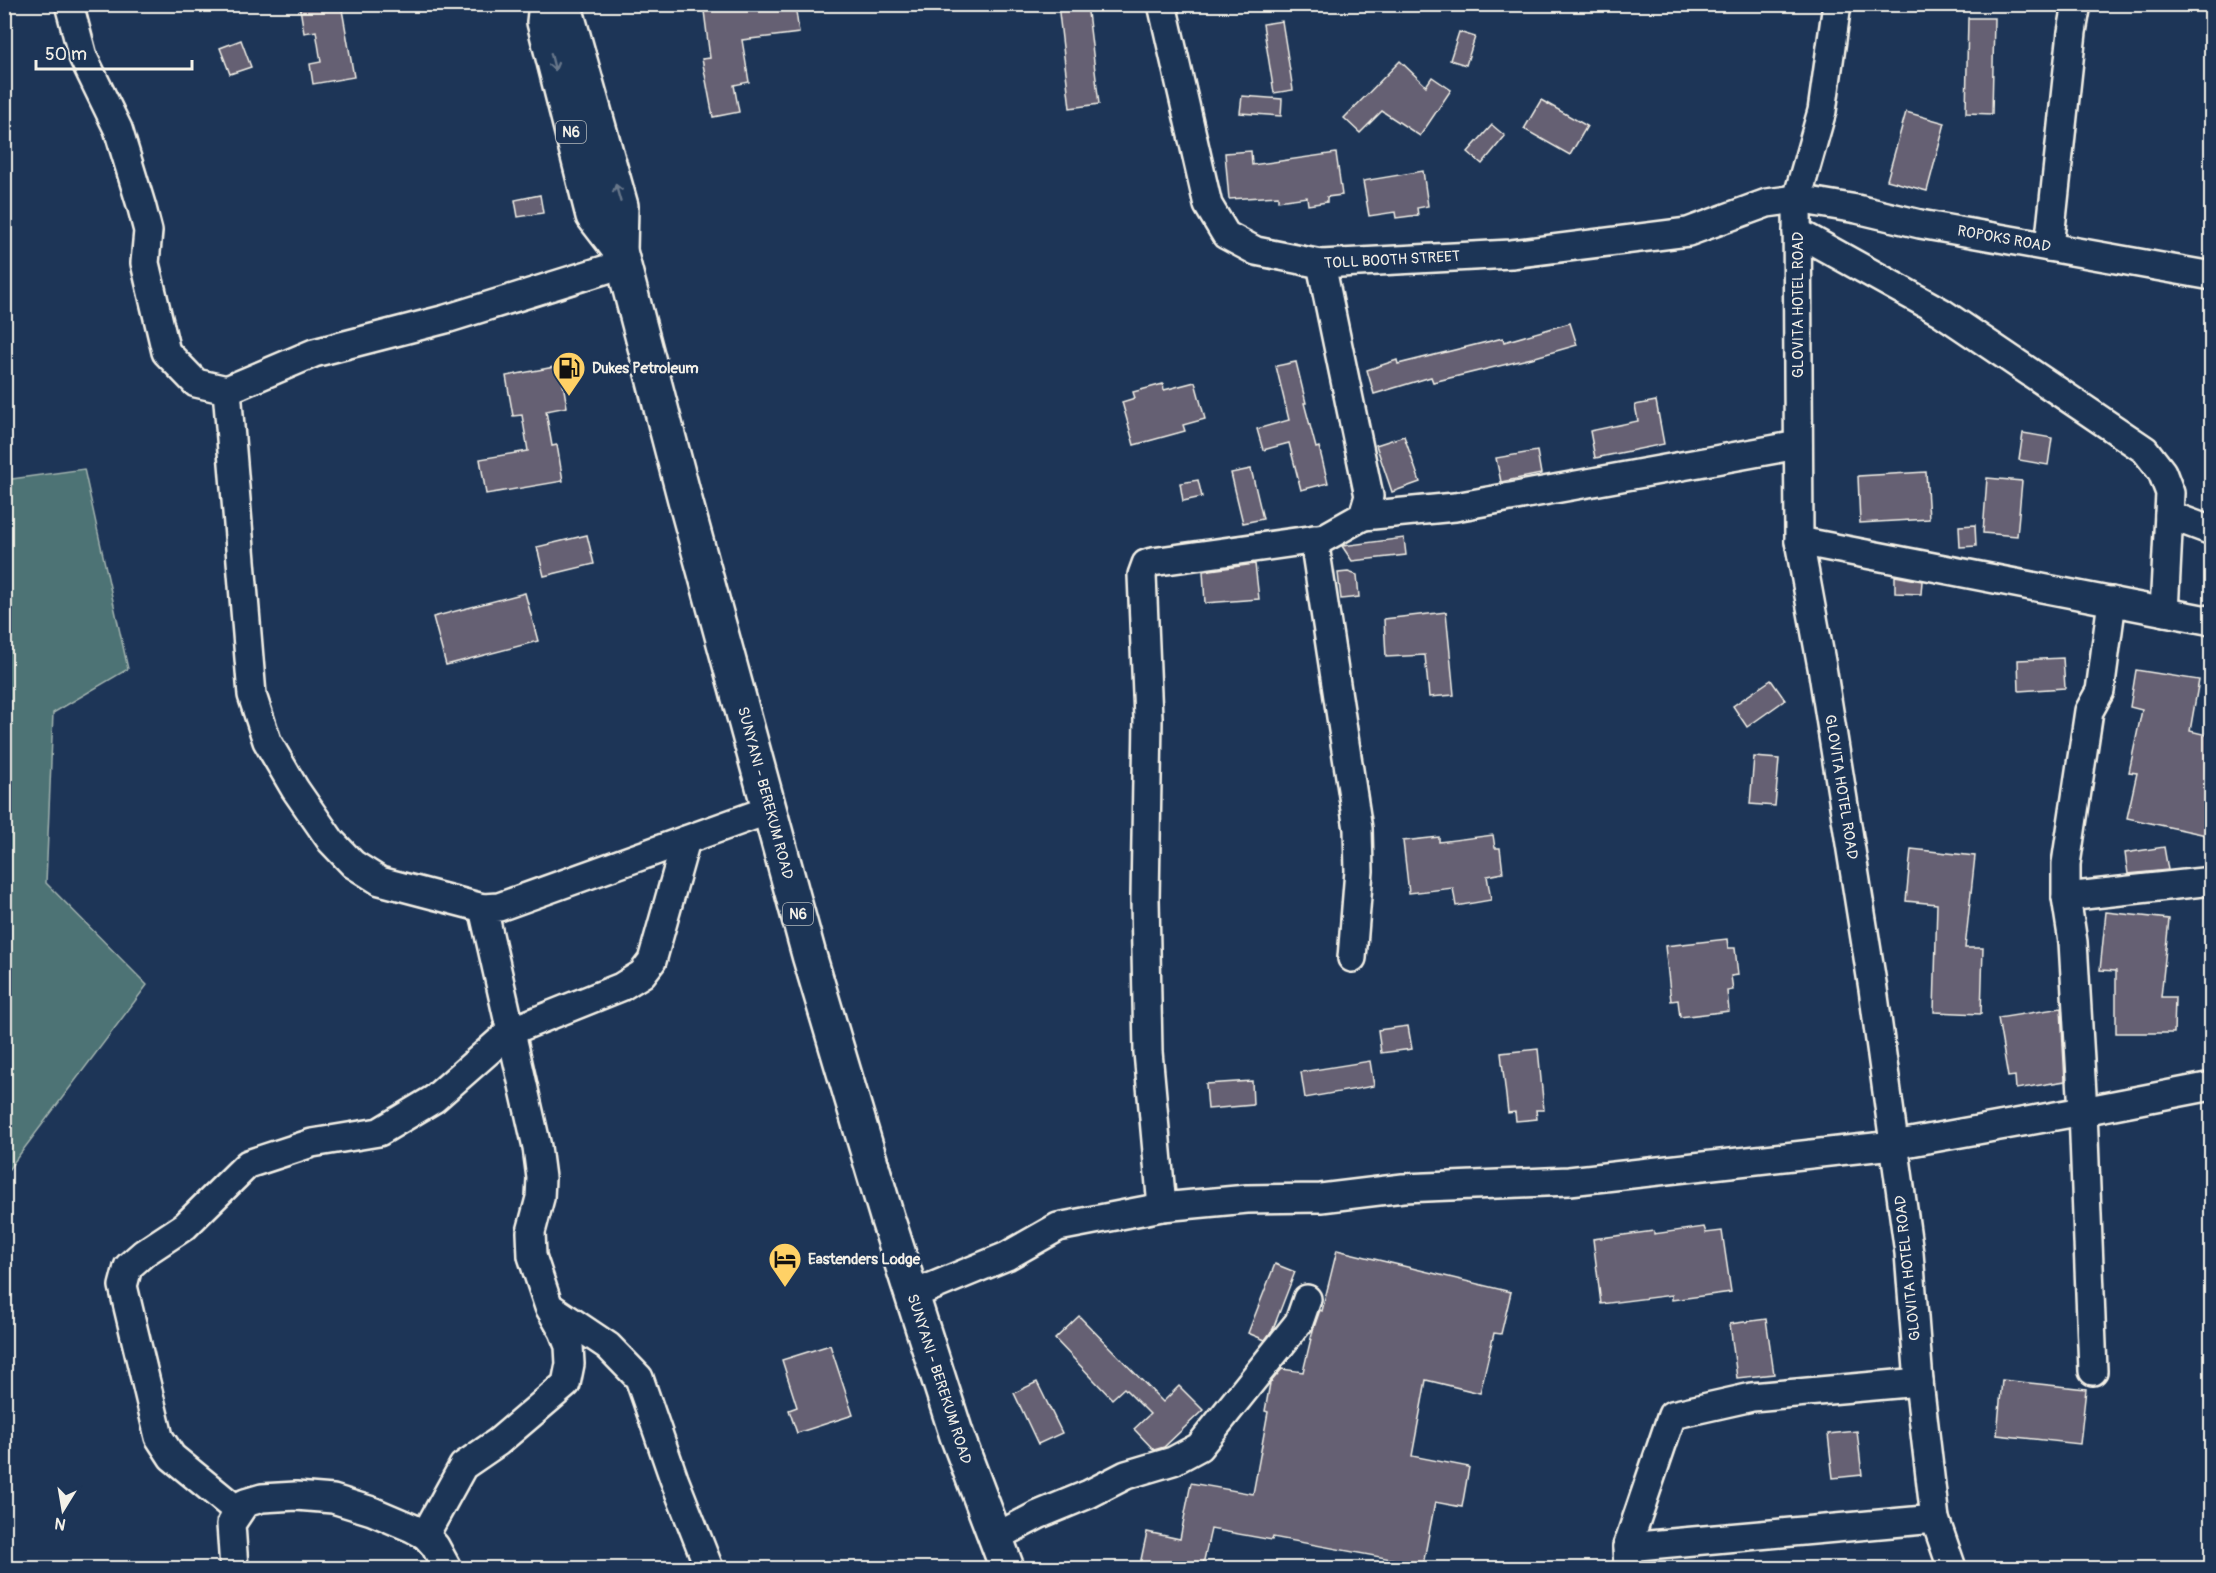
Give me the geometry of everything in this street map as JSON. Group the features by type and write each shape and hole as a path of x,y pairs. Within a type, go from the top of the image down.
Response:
{"main road":[{"name":"SUNYANI - BEREKUM ROAD","path":"546,4 544,22 593,216 621,258"},
{"name":"SUNYANI - BEREKUM ROAD","path":"558,4 567,14 621,206 621,258 809,955 912,1296 957,1436 1006,1569"}],"street":[{"path":"69,4 83,57 118,129 142,208 148,231 145,263 166,352 196,383 227,390 314,353 446,319 621,258"},
{"name":"TOLL BOOTH STREET","path":"1162,4 1208,205 1226,235 1256,251 1321,264 1511,254 1688,231 1767,203 1797,199"},
{"name":"GLOVITA HOTEL ROAD","path":"1837,4 1822,111 1797,199 1799,541 1822,668 1869,966 1910,1253 1919,1382 1935,1519 1952,1569"},
{"path":"2049,247 2077,4"},
{"name":"ROPOKS ROAD","path":"1797,199 1857,208 1920,224 2211,276"},
{"path":"1797,232 1941,312 2145,450 2162,472 2170,493 2164,612"},
{"path":"1321,264 1369,496 1363,516"},
{"path":"227,390 252,695 267,741 295,789 325,833 353,864 380,881 483,908 499,907 769,810"},
{"path":"1162,1207 1148,1052 1145,899 1148,718 1142,574 1146,564 1324,538 1363,516 1455,507 1798,446"},
{"path":"2169,515 2211,531"},
{"path":"1314,539 1358,829 1359,871 1352,958"},
{"path":"1799,541 2211,621"},
{"path":"2093,1371 2083,1111 2073,942 2066,897 2066,864 2089,711 2100,691 2112,602"},
{"path":"238,1511 172,1457 159,1437 123,1286 128,1267 144,1253 185,1226 248,1164 312,1143 379,1132 434,1099 511,1031 621,987 642,974 652,961 686,840"},
{"path":"2066,897 2211,881"},
{"path":"425,1535 463,1466 498,1442 566,1384 570,1364 569,1346 549,1307 532,1256 531,1232 540,1198 541,1178 537,1147 483,908"},
{"path":"912,1296 1007,1256 1058,1227 1162,1207 1247,1199 1322,1198 1403,1188 1569,1181 1894,1145 2211,1086"},
{"path":"994,1538 1038,1515 1089,1494 1126,1475 1173,1461 1198,1447 1299,1322 1307,1299"},
{"path":"549,1307 608,1346 639,1378 674,1479 709,1569"},
{"path":"1919,1382 1752,1397 1672,1416 1627,1558 1935,1519"},
{"path":"234,1569 231,1524 238,1511 245,1503 262,1498 296,1496 333,1499 372,1511 425,1535 435,1546 447,1569"}],"green space":[{"path":"84,469 128,669 53,713 46,883 147,985 5,1174 5,480"}],"building":[{"path":"319,4 341,4 354,77 313,84 310,64 321,62 316,31 304,33 300,8"},
{"path":"756,4 795,4 799,33 742,40 749,82 734,85 739,112 713,117 702,59 710,58 704,11"},
{"path":"1058,4 1087,4 1099,104 1070,108"},
{"path":"1968,18 1994,18 1992,114 1966,113"},
{"path":"1282,21 1293,90 1274,93 1263,24"},
{"path":"1459,32 1475,37 1466,65 1450,60"},
{"path":"241,40 251,67 230,74 220,48"},
{"path":"1400,61 1426,86 1432,77 1451,90 1420,136 1382,111 1360,133 1344,118"},
{"path":"1242,96 1282,99 1281,116 1240,113"},
{"path":"1541,100 1587,126 1570,155 1524,129"},
{"path":"1906,112 1945,123 1927,191 1887,180"},
{"path":"1492,125 1505,136 1482,164 1468,152"},
{"path":"1251,151 1252,165 1336,153 1342,195 1327,197 1327,202 1308,205 1307,197 1278,201 1278,196 1229,199 1225,153"},
{"path":"1423,171 1428,206 1417,208 1418,215 1396,218 1395,212 1369,216 1363,181"},
{"path":"540,195 543,213 518,217 515,200"},
{"path":"1570,323 1577,345 1433,382 1431,377 1374,394 1367,370 1397,360 1398,364 1503,338 1504,342"},
{"path":"1296,362 1306,403 1304,403 1328,483 1301,490 1289,443 1263,450 1257,429 1289,420 1276,366"},
{"path":"560,366 567,407 546,411 552,446 557,445 563,481 486,494 480,459 528,451 522,415 513,416 506,376"},
{"path":"1195,382 1205,419 1183,425 1185,431 1134,445 1122,402 1135,398 1133,392 1163,384 1164,390"},
{"path":"1656,401 1664,444 1595,458 1590,431 1638,421 1635,405"},
{"path":"2023,433 2052,438 2048,465 2019,460"},
{"path":"1404,436 1420,482 1392,492 1376,445"},
{"path":"1537,451 1541,474 1501,482 1496,458"},
{"path":"1251,469 1263,519 1243,523 1231,473"},
{"path":"1926,472 1929,519 1860,523 1858,476"},
{"path":"1987,478 2022,481 2017,536 1983,533"},
{"path":"1198,480 1202,497 1183,501 1180,483"},
{"path":"1975,525 1976,546 1960,547 1959,526"},
{"path":"587,535 594,564 544,576 537,547"},
{"path":"1404,538 1406,555 1352,561 1342,546"},
{"path":"1255,564 1259,599 1205,603 1203,571"},
{"path":"1348,572 1357,575 1359,597 1341,599 1338,573"},
{"path":"1895,576 1922,581 1921,594 1895,593"},
{"path":"525,593 538,641 446,665 433,617"},
{"path":"1446,612 1454,695 1429,697 1425,655 1386,657 1384,619"},
{"path":"2063,658 2065,688 2019,691 2018,660"},
{"path":"2136,670 2199,680 2190,731 2211,736 2211,836 2127,818 2137,773 2129,772 2142,710 2130,707"},
{"path":"1771,680 1785,700 1747,727 1733,706"},
{"path":"1754,757 1779,759 1775,806 1750,804"},
{"path":"1493,835 1495,848 1500,848 1503,873 1487,876 1491,900 1456,906 1453,888 1409,893 1403,841 1439,837 1439,842"},
{"path":"2164,847 2168,870 2128,874 2125,853"},
{"path":"1911,849 1975,856 1965,948 1983,948 1981,1014 1934,1012 1937,904 1906,901"},
{"path":"2106,912 2169,919 2161,997 2175,997 2174,1033 2116,1033 2116,971 2100,970"},
{"path":"1727,939 1728,948 1735,948 1738,975 1731,976 1733,990 1727,991 1729,1011 1680,1017 1678,1000 1671,1001 1665,946"},
{"path":"2061,1008 2065,1081 2016,1089 2015,1076 2008,1077 1998,1018"},
{"path":"1408,1026 1412,1049 1381,1053 1378,1030"},
{"path":"1538,1049 1544,1110 1536,1110 1537,1119 1516,1121 1515,1112 1508,1113 1501,1053"},
{"path":"1370,1061 1374,1086 1305,1098 1301,1072"},
{"path":"1252,1081 1253,1105 1208,1109 1206,1084"},
{"path":"1704,1227 1706,1233 1722,1231 1731,1292 1672,1300 1672,1295 1601,1304 1593,1239"},
{"path":"1337,1250 1511,1292 1501,1334 1494,1333 1480,1393 1426,1380 1412,1456 1469,1467 1462,1507 1435,1502 1423,1565 1273,1537 1272,1540 1211,1529 1202,1569 1139,1569 1147,1532 1180,1539 1191,1483 1253,1494 1268,1412 1265,1411 1270,1383 1282,1369 1303,1372 1313,1330 1320,1310 1322,1311"},
{"path":"1275,1264 1295,1272 1273,1329 1265,1340 1248,1333"},
{"path":"1079,1316 1163,1402 1179,1386 1203,1410 1164,1447 1154,1450 1134,1429 1150,1414 1124,1388 1112,1399 1055,1339"},
{"path":"1766,1319 1774,1374 1737,1378 1730,1324"},
{"path":"830,1345 853,1415 797,1433 789,1410 797,1407 782,1360"},
{"path":"2002,1380 2086,1389 2080,1444 1997,1435"},
{"path":"1037,1382 1062,1433 1038,1444 1014,1393"},
{"path":"1857,1431 1862,1475 1833,1478 1828,1434"}],"place":[{"name":"Dukes Petroleum","path":"569,397"},
{"name":"Eastenders Lodge","path":"785,1288"}]}
